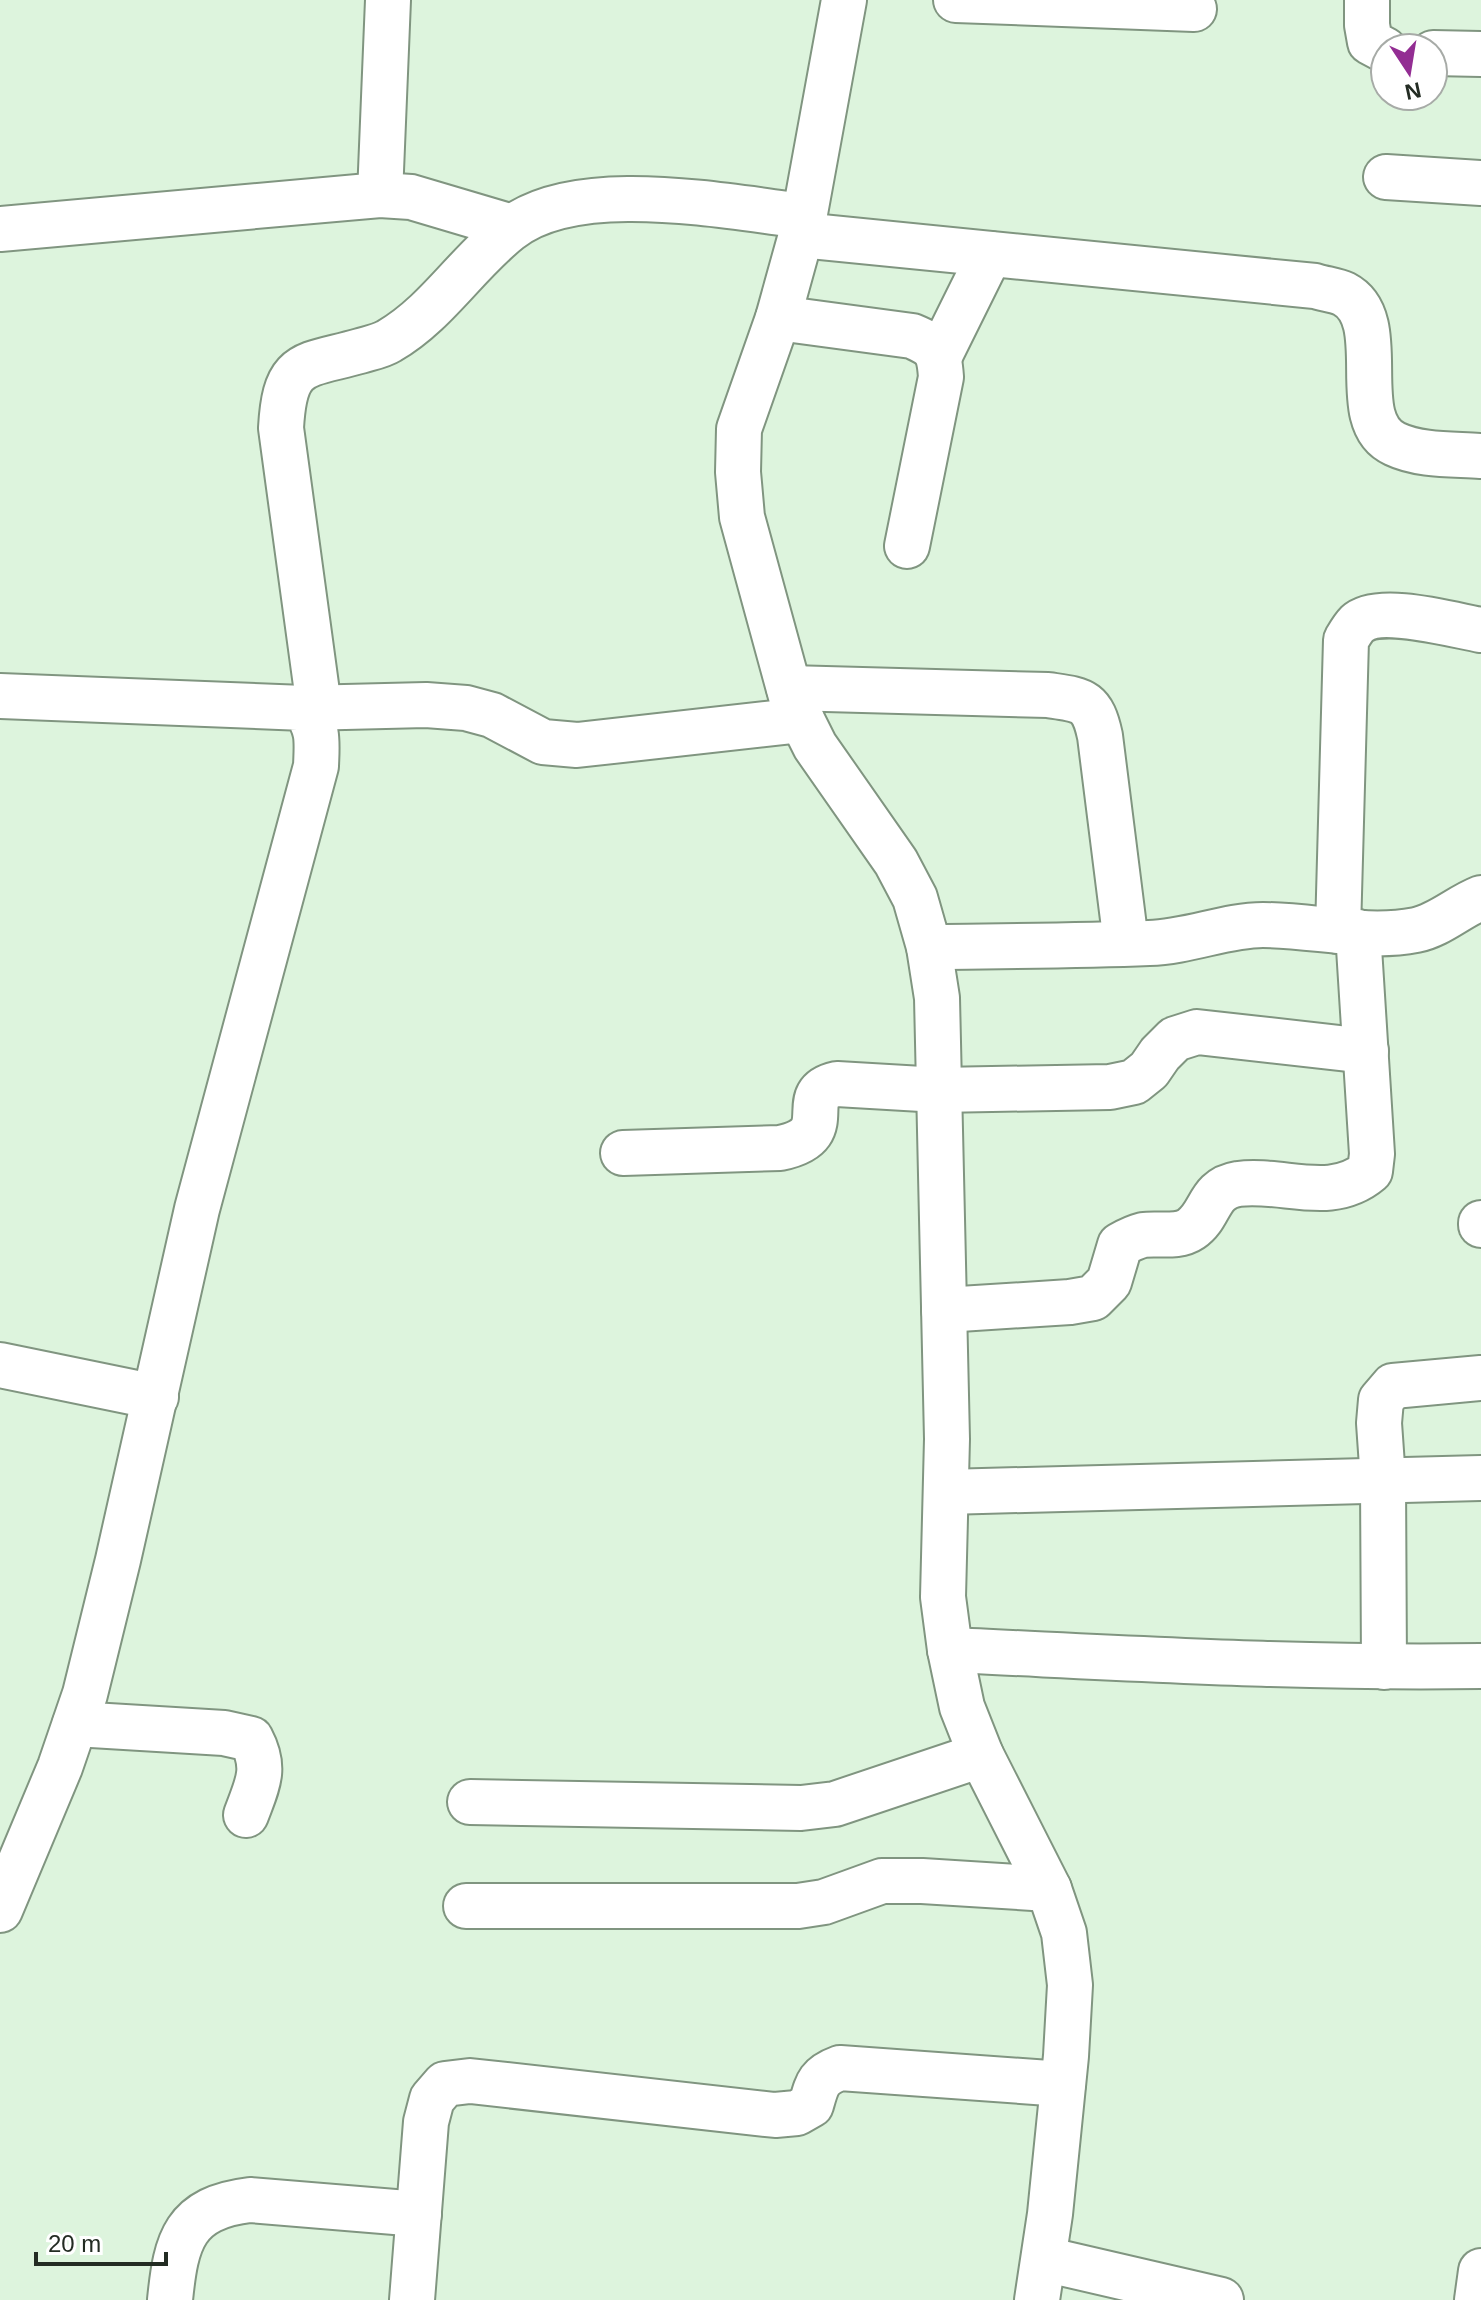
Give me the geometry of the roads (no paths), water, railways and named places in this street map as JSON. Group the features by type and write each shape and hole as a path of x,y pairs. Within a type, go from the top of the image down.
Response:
{"street":[{"path":"380,195 388,0"},
{"path":"844,0 803,225 778,318 739,429 738,472 742,517 796,704 815,746 896,862 915,898 929,947 937,998 946,1492 943,1597 950,1650 962,1707 981,1755 1049,1889 1064,1933 1070,1985 1063,2084 1040,2280 1221,2300"},
{"path":"956,0 1194,9"},
{"path":"1367,0 1369,36"},
{"path":"1449,53 1481,54"},
{"path":"1386,177 1481,183"},
{"path":"0,229 380,195 425,200 512,227"},
{"path":"0,1910 75,1724 101,1632 197,1209 316,766 315,724 281,428 283,399 292,375 312,363 385,344 414,325 482,252 512,227 546,211 583,201 670,201 990,254 1315,286 1345,294 1362,309 1368,332 1370,403 1378,426 1392,443 1416,450 1481,456"},
{"path":"939,357 990,254"},
{"path":"778,318 912,336 930,343 939,357 941,377 907,546"},
{"path":"944,1310 1093,1298 1109,1282 1120,1245 1140,1235 1184,1233 1200,1223 1208,1205 1220,1190 1239,1184 1341,1188 1359,1181 1370,1171 1372,1154 1366,1051 1348,931 1346,640 1358,623 1376,616 1402,616 1481,630"},
{"path":"0,696 312,708 426,705 466,708 492,715 543,742 577,745 796,704 1048,695 1080,700 1096,714 1126,943"},
{"path":"929,947 1187,940 1235,927 1263,925 1383,933 1417,930 1481,898"},
{"path":"623,1153 780,1148 799,1144 809,1137 815,1123 815,1101 819,1092 837,1084 939,1090 1110,1087 1134,1082 1149,1070 1175,1039 1197,1032 1366,1051"},
{"path":"0,1365 156,1397"},
{"path":"1384,1667 1381,1400 1393,1386 1481,1378"},
{"path":"946,1492 1481,1478"},
{"path":"950,1650 1384,1667 1481,1666"},
{"path":"75,1724 224,1733 251,1739 258,1753 261,1776 246,1815"},
{"path":"470,1802 801,1808 835,1804 981,1755"},
{"path":"466,1906 798,1906 824,1902 882,1881 1049,1889"},
{"path":"412,2300 426,2122 432,2099 445,2084 470,2081 775,2115 797,2113 811,2105 817,2085 826,2073 840,2068 1063,2084"},
{"path":"170,2300 174,2261 185,2234 201,2214 224,2203 250,2200 419,2214"},
{"path":"1477,2300 1481,2271"}]}
